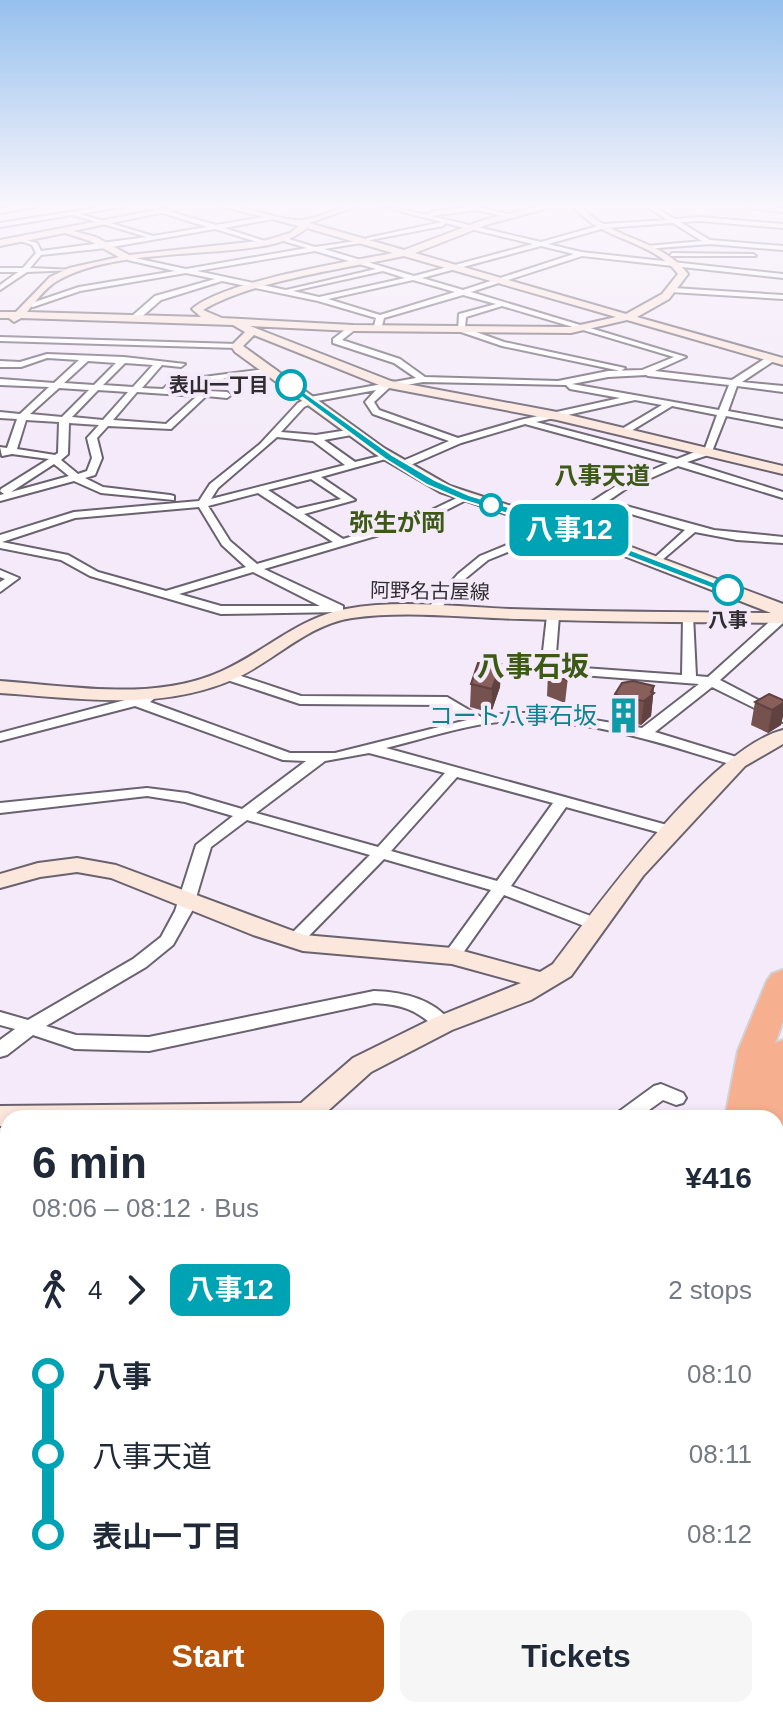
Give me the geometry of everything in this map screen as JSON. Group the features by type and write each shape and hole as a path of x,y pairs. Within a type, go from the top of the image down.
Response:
{"highway":[{"path":"744,1110 755,1051 783,981"},
{"path":"770,1110 783,1052"}],"street":[{"path":"0,330 30,305 45,286"},
{"path":"30,305 95,286"},
{"path":"135,318 158,298 197,286"},
{"path":"256,286 215,298 197,309 199,313 388,384 557,416 783,470"},
{"path":"258,286 319,299 378,323 461,329 585,330 654,306 676,286"},
{"path":"283,292 309,286"},
{"path":"319,299 373,286"},
{"path":"434,286 682,357 643,373 608,374 558,384"},
{"path":"0,315 353,328 378,323 484,286"},
{"path":"525,286 779,360"},
{"path":"674,290 783,297"},
{"path":"461,329 462,316 500,305"},
{"path":"353,328 336,341 397,361 423,379"},
{"path":"461,329 502,344 643,373 783,389"},
{"path":"237,346 252,331"},
{"path":"0,339 237,346 388,457 465,498 560,527 777,608 782,618 711,681 645,733"},
{"path":"17,383 47,356"},
{"path":"0,364 20,367 47,356 181,364"},
{"path":"0,457 23,416 86,358"},
{"path":"0,496 63,454 64,420 124,359"},
{"path":"432,611 462,576 484,558 560,527 620,488 706,451 734,383 779,360"},
{"path":"0,496 91,473 97,458 92,438 160,362"},
{"path":"164,393 172,384 273,371"},
{"path":"202,504 214,486 240,467 301,405 388,384 423,379 558,384 783,424"},
{"path":"0,382 227,395"},
{"path":"388,384 369,402 376,412 458,441"},
{"path":"0,415 168,427 203,395"},
{"path":"402,465 458,441 523,422 635,397"},
{"path":"623,432 670,404"},
{"path":"523,422 679,463 783,495"},
{"path":"275,434 316,438 354,432"},
{"path":"316,438 352,465"},
{"path":"6,450 58,459 77,478 101,490 162,496 187,504"},
{"path":"0,542 74,515 202,504 388,457"},
{"path":"722,476 742,461"},
{"path":"297,512 350,500 311,475"},
{"path":"261,490 341,542"},
{"path":"165,594 419,520 465,498"},
{"path":"601,502 692,529 747,541 782,540 783,526"},
{"path":"202,504 224,544 253,568 342,611"},
{"path":"655,563 692,529"},
{"path":"0,542 64,557 94,574 221,610 342,611"},
{"path":"0,563 23,549"},
{"path":"0,573 13,578 0,588"},
{"name":"阿野名古屋線","path":"0,687 157,695 226,675 254,660 290,633 342,611 782,618"},
{"path":"553,616 548,669 711,681 783,718"},
{"path":"689,618 689,679"},
{"path":"226,675 300,700 447,701 479,721"},
{"path":"0,737 157,695"},
{"path":"138,702 288,757 320,758 371,749 479,721 552,717 645,733 738,762"},
{"path":"311,1110 362,1065 443,1024 522,994 562,970 635,871 672,831 738,762 783,736"},
{"path":"371,749 672,831"},
{"path":"0,1050 28,1028 153,955 173,932 188,901 194,864 204,845 320,758"},
{"path":"295,940 383,851 453,773"},
{"path":"0,808 147,792 187,798 383,851 499,887 598,925"},
{"path":"452,956 562,802"},
{"path":"0,881 38,870 77,865 116,872 295,940 452,956 542,981"},
{"path":"0,1018 75,1042 149,1044 374,997 395,997 435,1014 443,1024"},
{"path":"635,1110 661,1091 676,1098"}],"building":[{"path":"551,653 570,654 567,680 548,673"},
{"path":"478,663 501,664 492,689 471,684"},
{"path":"633,681 654,686 651,692 654,693 644,701 617,697 615,694 622,683"},
{"path":"769,694 783,700 783,703 772,710 755,702"}],"bus line":[{"name":"八事12","path":"291,385 388,457 465,498 560,527 728,590"}],"place":[{"name":"表山一丁目","path":"291,385"},
{"name":"八事","path":"728,590"},
{"name":"コート八事石坂","path":"623,715"}],"district":[{"name":"八事天道","path":"602,475"},
{"name":"弥生が岡","path":"397,522"},
{"name":"八事石坂","path":"533,666"}]}
